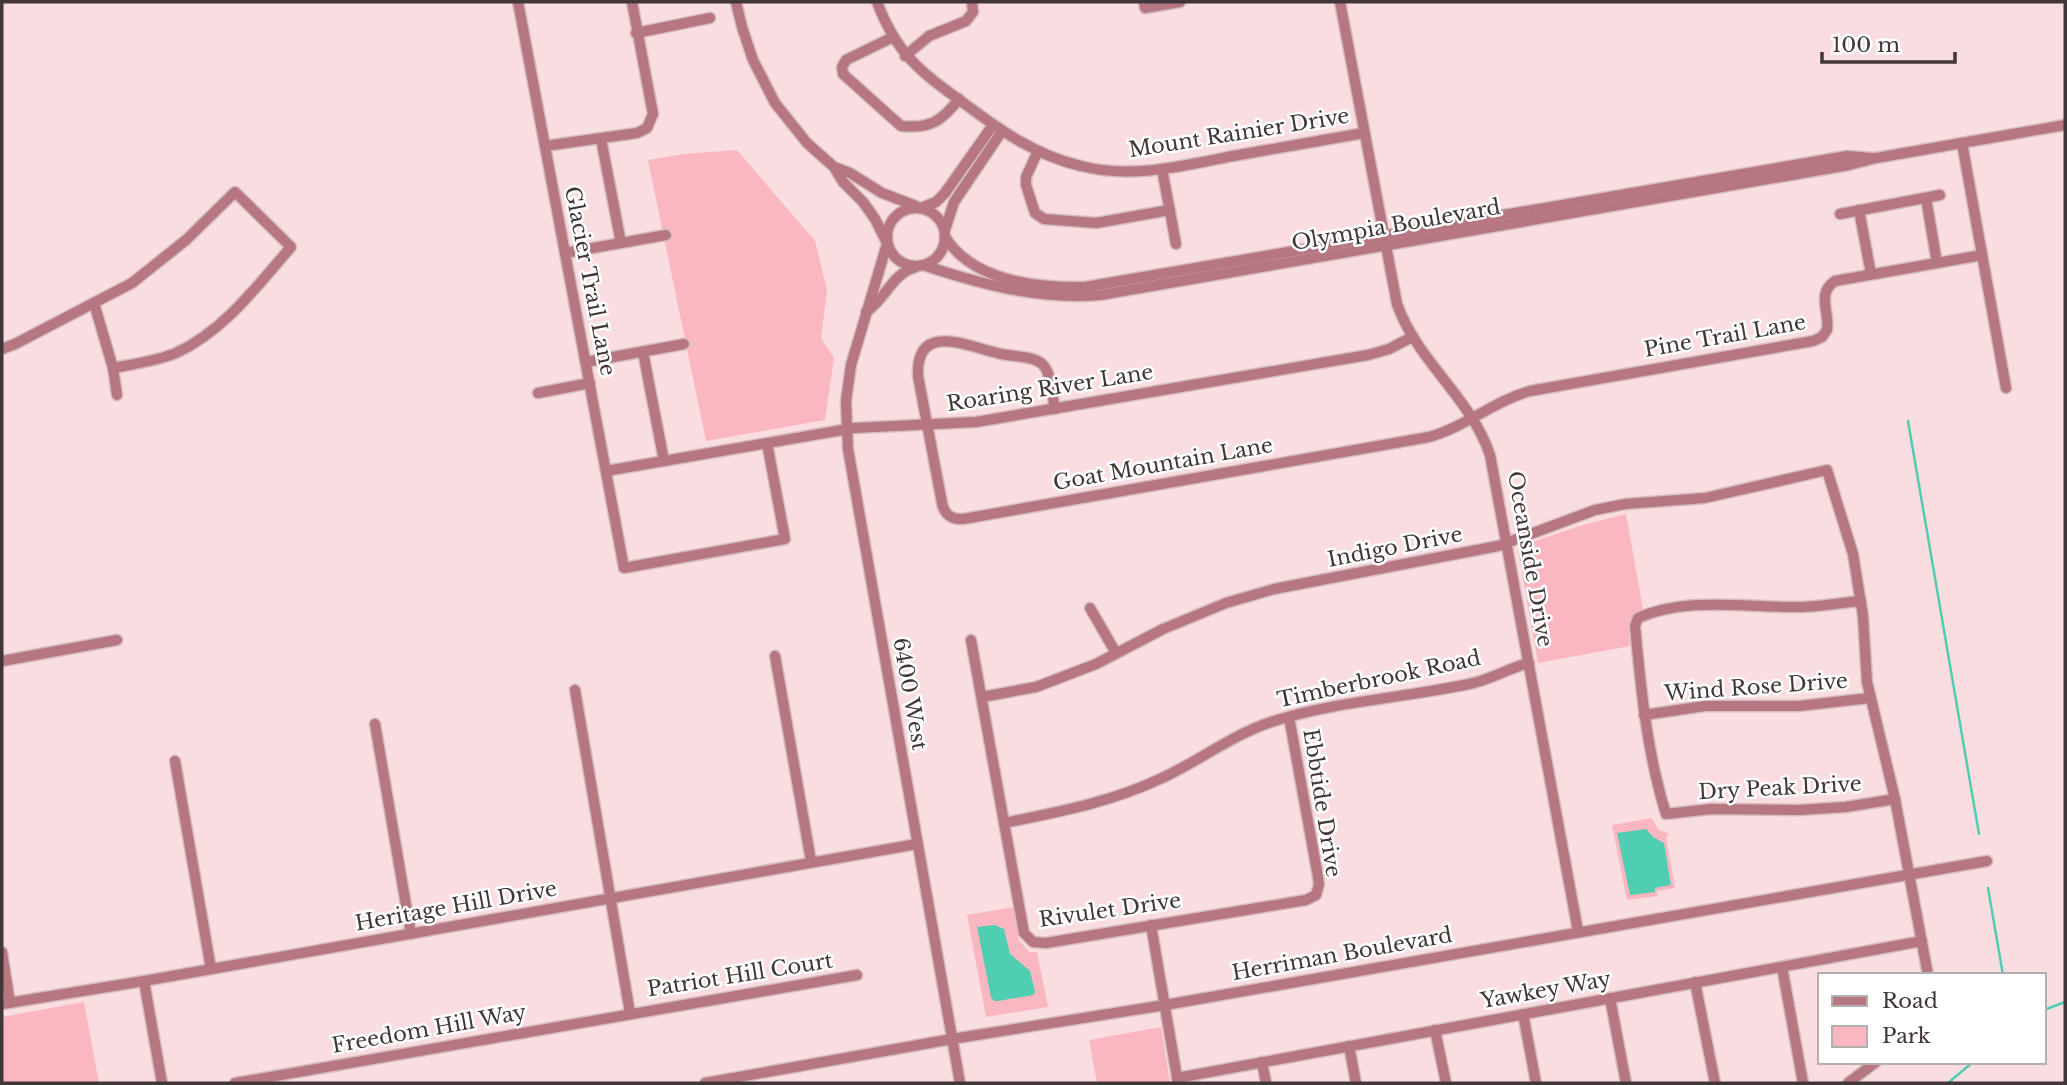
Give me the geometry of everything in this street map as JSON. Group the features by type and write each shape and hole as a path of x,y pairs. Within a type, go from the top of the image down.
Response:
{"street":[{"name":"Glacier Trail Lane","path":"518,2 625,568 785,539 767,443"},
{"path":"545,146 637,134 647,128 653,114 632,2"},
{"path":"736,2 750,52 771,96 800,136 834,167 843,182 869,210 896,259 907,265 921,266 940,254 954,202 997,128"},
{"name":"Mount Rainier Drive","path":"877,2 893,37 916,67 997,128 1064,162 1096,170 1132,172 1364,133"},
{"path":"905,55 929,36 966,21 972,12 972,2"},
{"path":"1144,2 1145,8 1180,2"},
{"name":"Oceanside Drive","path":"1340,2 1396,304 1412,337 1473,417 1490,455 1578,931"},
{"path":"636,33 710,18"},
{"path":"893,37 846,60 842,67 843,74 901,126 938,122 958,99"},
{"path":"887,243 889,225 896,215 907,209 936,202 997,128"},
{"name":"Olympia Boulevard","path":"945,234 962,258 989,272 1029,284 1071,288 1384,242 1822,170 2031,131 2065,128"},
{"path":"601,139 621,243"},
{"path":"1962,144 2006,388"},
{"path":"1038,151 1026,185 1035,212 1044,219 1096,223 1170,210"},
{"path":"834,167 850,173 882,193 936,216 945,234"},
{"path":"1162,169 1176,244"},
{"path":"2,349 132,283 186,240 235,192 291,247 246,299 196,342 174,354 113,368"},
{"path":"1840,214 1940,195"},
{"path":"1926,198 1937,263"},
{"path":"1859,210 1871,274"},
{"path":"565,253 666,234"},
{"name":"Olympia Boulevard","path":"921,266 1020,292 1084,297 1384,242"},
{"name":"6400 West","path":"887,243 851,365 846,401 846,429 851,474 960,1083"},
{"name":"Pine Trail Lane","path":"1473,417 1499,402 1530,391 1818,340 1825,334 1828,326 1824,297 1829,286 1839,280 1982,255"},
{"name":"6400 West","path":"866,312 880,300 897,276 921,266"},
{"path":"94,303 113,368 117,395"},
{"name":"Roaring River Lane","path":"606,471 846,429 967,424 1375,354 1412,337"},
{"name":"Goat Mountain Lane","path":"1055,409 1047,373 1041,363 952,340 941,340 927,347 918,366 918,376 943,508 948,515 959,519 1429,437 1473,417"},
{"path":"586,362 684,344"},
{"path":"643,352 664,461"},
{"path":"538,393 590,383"},
{"name":"Indigo Drive","path":"982,697 1036,687 1096,664 1163,629 1226,603 1274,589 1507,543 1595,510 1625,504 1705,498 1827,470 1853,554 1861,601"},
{"path":"1644,715 1635,626 1638,618 1659,611 1686,607 1792,607 1861,601 1867,682 1895,799 1927,973"},
{"path":"1090,608 1116,653"},
{"path":"2,661 117,640"},
{"name":"Rivulet Drive","path":"971,640 1024,933 1033,942 1046,943 1306,900 1315,895"},
{"path":"775,656 811,861"},
{"name":"Timberbrook Road","path":"1004,823 1116,797 1163,778 1246,732 1289,717 1319,709 1473,684 1529,663"},
{"path":"575,690 630,1013"},
{"name":"Wind Rose Drive","path":"1644,715 1704,706 1799,706 1870,698"},
{"name":"Dry Peak Drive","path":"1644,715 1656,782 1666,814 1711,809 1834,808 1895,799"},
{"name":"Ebbtide Drive","path":"1289,717 1319,884 1315,895"},
{"path":"375,724 411,934"},
{"path":"175,761 211,968"},
{"name":"Heritage Hill Drive","path":"6,1003 917,844"},
{"name":"Herriman Boulevard","path":"705,1083 1987,861"},
{"path":"1151,925 1177,1080"},
{"name":"Yawkey Way","path":"1177,1080 1262,1062 1922,941"},
{"path":"2,952 6,1003"},
{"path":"1782,967 1803,1083"},
{"name":"Patriot Hill Court","path":"630,1013 857,975"},
{"path":"144,981 162,1083"},
{"path":"1695,982 1715,1083"},
{"path":"1610,998 1626,1083"},
{"name":"Freedom Hill Way","path":"235,1083 630,1013"},
{"path":"1522,1014 1535,1083"},
{"path":"1436,1030 1446,1083"},
{"path":"1349,1046 1356,1083"},
{"path":"1262,1062 1266,1083"},
{"path":"1848,1083 1873,1064"}],"green space":[{"path":"737,150 815,241 827,290 821,338 834,358 825,420 706,441 648,160"},
{"path":"1626,514 1643,609 1634,616 1630,624 1630,646 1538,663 1518,550 1527,542"},
{"path":"1652,818 1658,829 1669,834 1666,837 1675,888 1657,891 1658,896 1627,900 1612,825"},
{"path":"1014,907 1019,940 1029,952 1037,952 1048,1007 986,1017 967,915"},
{"path":"84,1002 99,1083 2,1083 2,1017"},
{"path":"1161,1027 1170,1083 1097,1083 1089,1040"}],"shaded area":[{"path":"1646,829 1664,843 1671,885 1655,888 1655,892 1630,895 1617,833"},
{"path":"995,925 1004,929 1010,954 1030,971 1035,992 1033,995 998,1001 991,997 977,927"}],"waterway":[{"path":"1908,421 1979,834"},
{"path":"1988,888 2003,973"},
{"path":"2046,1009 2065,1002"},
{"path":"1948,1083 1971,1064"}]}
